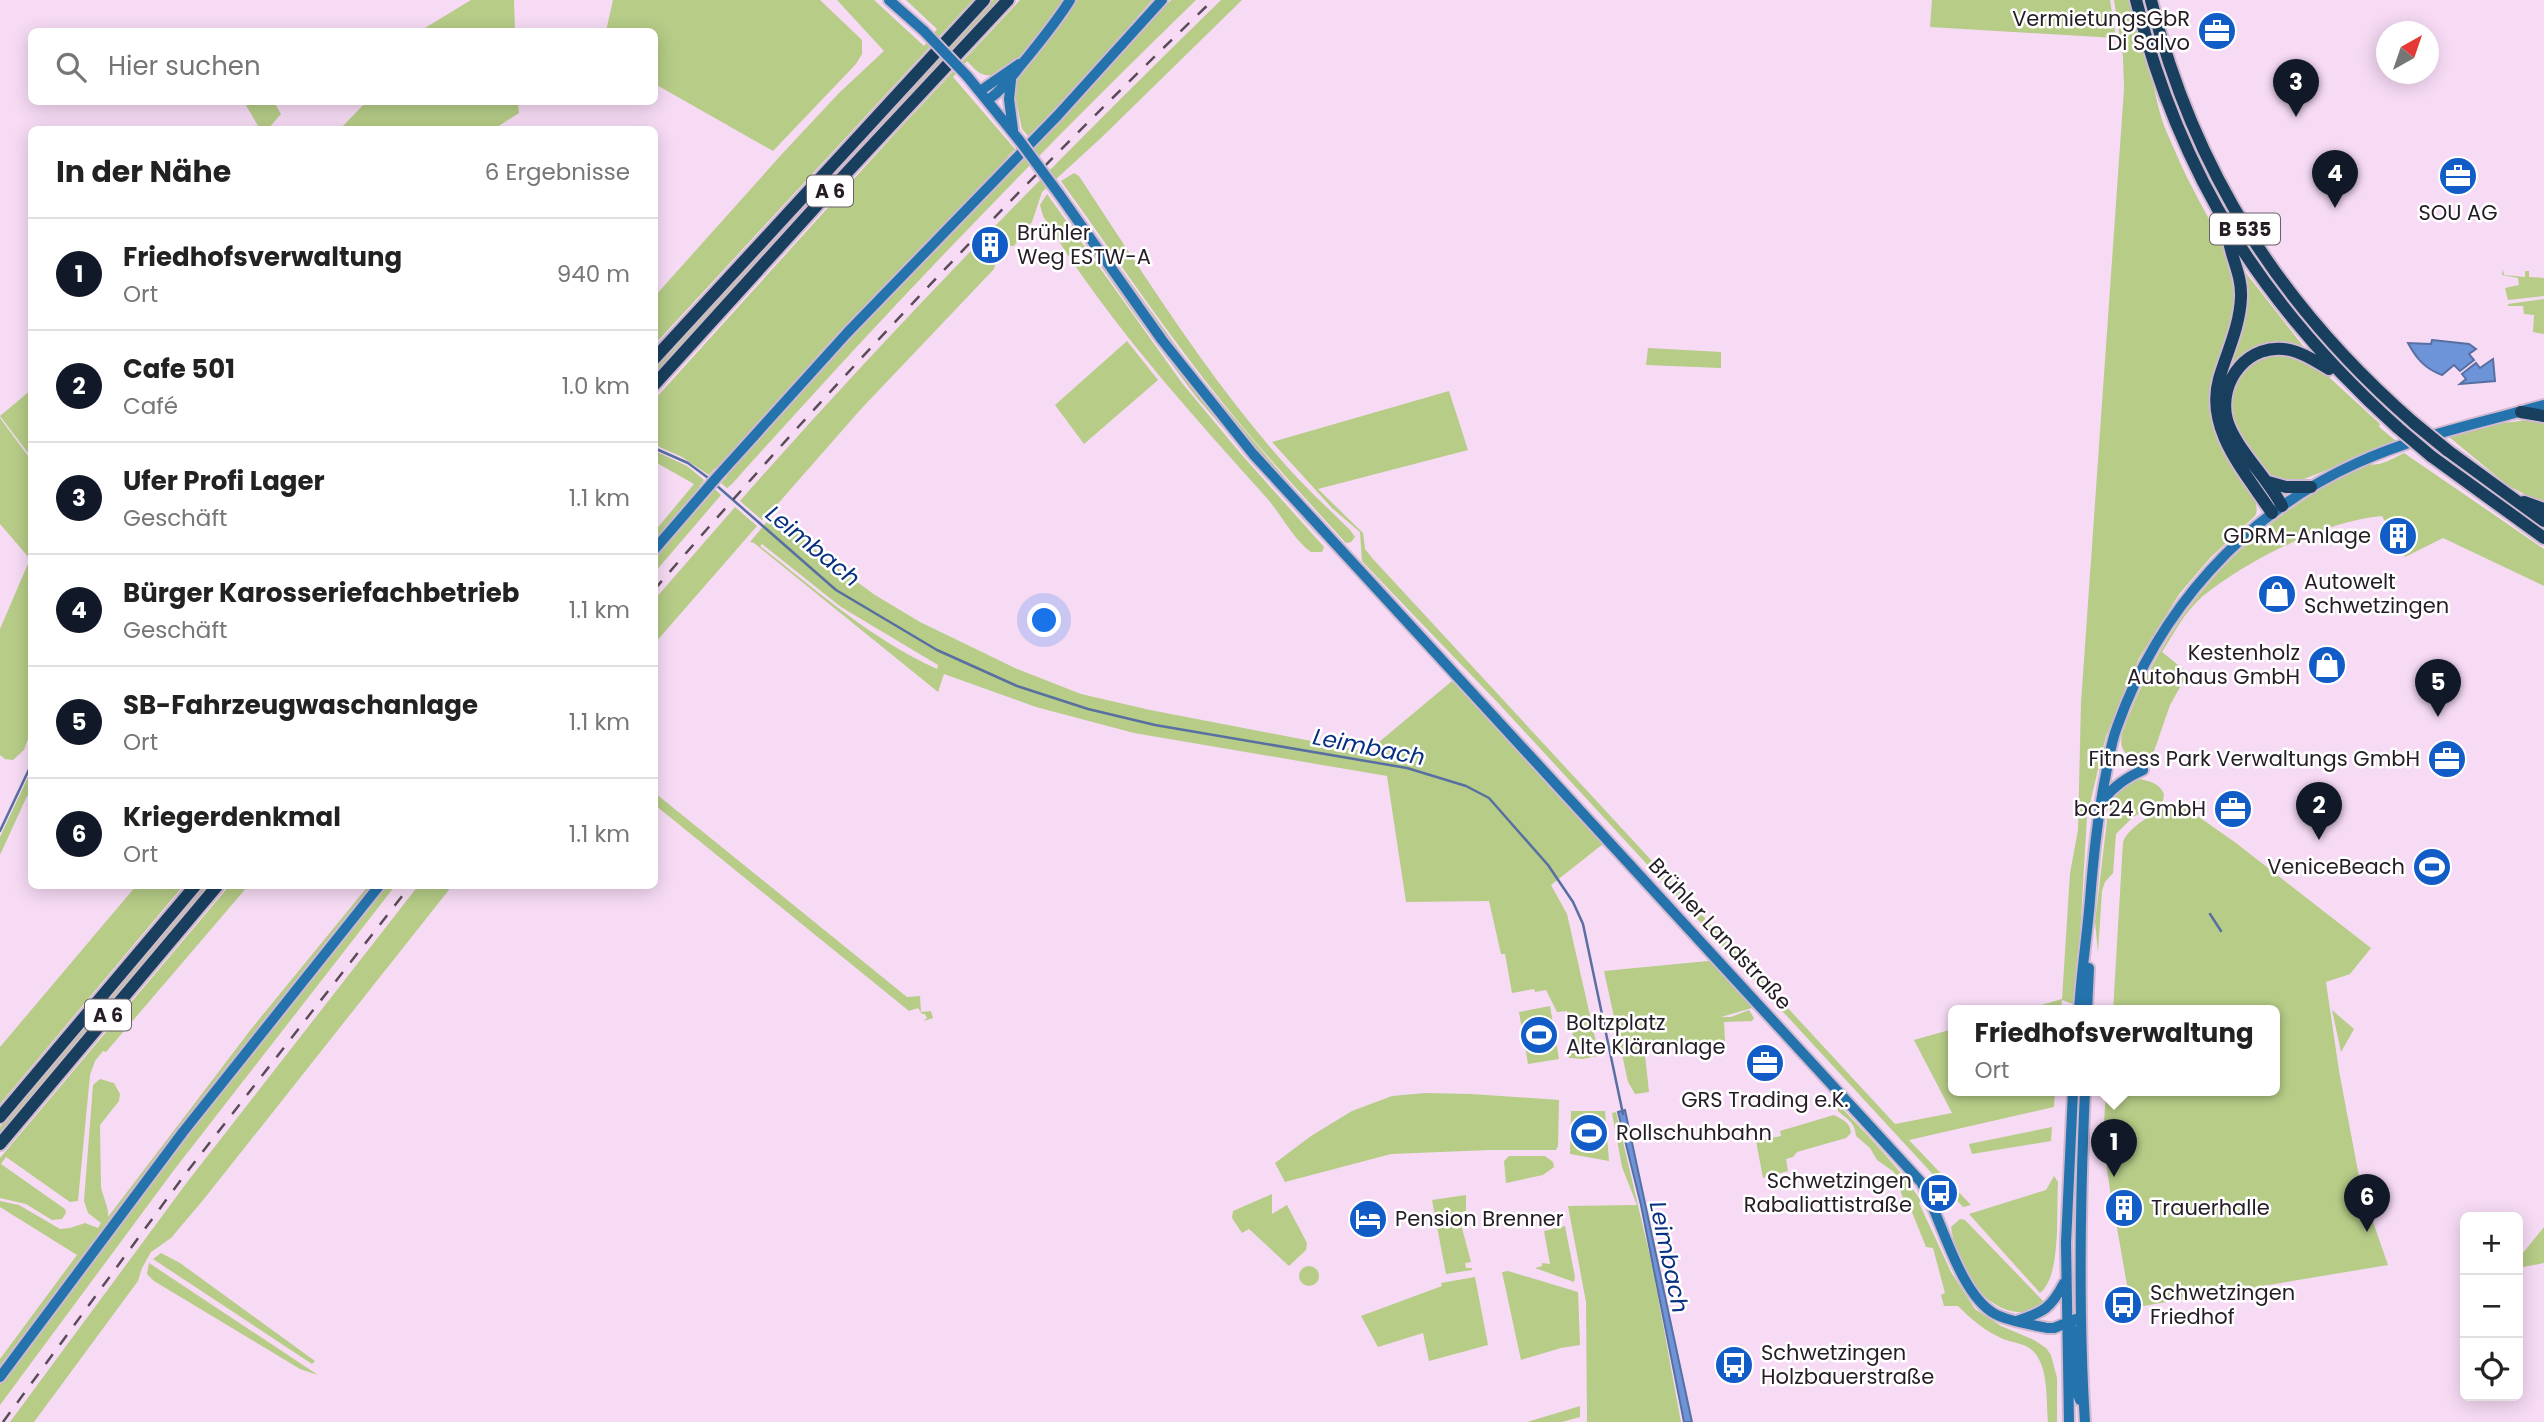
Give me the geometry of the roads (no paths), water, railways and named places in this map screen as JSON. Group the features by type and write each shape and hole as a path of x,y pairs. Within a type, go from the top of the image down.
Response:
{"highway":[{"name":"A 6","path":"658,355 984,0"},
{"name":"A 6","path":"658,381 1008,0"},
{"name":"B 535","path":"2136,0 2152,57 2194,167 2227,228 2286,313 2342,375 2398,428 2431,456 2544,538"},
{"name":"B 535","path":"2151,0 2168,63 2195,134 2244,228 2288,292 2358,372 2414,423 2544,521"},
{"path":"2227,228 2241,294 2234,337 2216,393 2217,415 2230,450 2277,510"},
{"path":"2277,510 2268,482 2228,422 2226,390 2235,371 2250,357 2279,349 2302,354 2342,375"},
{"path":"2521,412 2544,416"},
{"path":"2268,482 2311,487"},
{"path":"2516,502 2529,502 2544,509"},
{"name":"A 6","path":"0,1117 192,889"},
{"name":"A 6","path":"0,1144 214,889"}],"main road":[{"name":"Brühler Landstraße","path":"889,0 924,31 988,100 1059,194 1144,316 1253,454 1921,1182 1938,1214 1958,1268 1984,1306 1996,1315 2054,1328 2081,1317"},
{"path":"988,100 1011,80 1070,0"},
{"path":"658,545 716,477 912,263 1058,115 1162,0"},
{"path":"979,91 1025,60"},
{"path":"1011,80 1009,99 1016,136"},
{"path":"2080,1005 2094,843 2116,729 2150,652 2172,618 2210,570 2244,536 2311,487 2356,464 2401,446 2544,405"},
{"path":"2101,802 2113,788 2143,770"},
{"path":"0,1377 183,1132 377,889"},
{"path":"2088,1005 2090,902"},
{"path":"2070,1422 2066,1281 2073,1096"},
{"path":"2085,1096 2081,1317 2085,1422"},
{"path":"2017,1321 2042,1313 2052,1305 2066,1281"},
{"path":"2066,1322 2074,1331 2076,1388 2084,1409"}],"water":[{"path":"2432,340 2469,344 2476,349 2469,354 2474,360 2460,371 2454,365 2442,375 2436,373 2422,362 2408,343 2431,344"},
{"path":"2493,359 2495,381 2460,384 2466,379 2462,374 2476,363 2480,368"},
{"path":"1625,1110 1692,1422 1684,1422 1641,1205 1618,1112"}],"waterway":[{"name":"Leimbach","path":"658,450 688,463 711,480"},
{"name":"Leimbach","path":"716,485 836,590 937,650 1017,686 1088,709 1155,725 1407,768 1466,786 1489,798 1548,865 1573,902 1583,924 1623,1114"},
{"name":"Leimbach","path":"0,831 28,772"},
{"path":"2210,914 2221,931"}],"railway":[{"path":"658,585 788,438 926,289 1068,143 1213,0"},
{"path":"3,1422 183,1177 408,889"}],"place":[{"name":"VermietungsGbR Di Salvo","path":"2217,31"},
{"name":"Ufer Profi Lager","path":"2296,117"},
{"name":"SOU AG","path":"2458,176"},
{"name":"Bürger Karosseriefachbetrieb","path":"2335,208"},
{"name":"Brühler Weg ESTW-A","path":"990,245"},
{"name":"GDRM-Anlage","path":"2398,536"},
{"name":"Autowelt Schwetzingen","path":"2277,594"},
{"name":"Kestenholz Autohaus GmbH","path":"2327,665"},
{"name":"SB-Fahrzeugwaschanlage","path":"2438,717"},
{"name":"Fitness Park Verwaltungs GmbH","path":"2447,759"},
{"name":"bcr24 GmbH","path":"2233,809"},
{"name":"Cafe 501","path":"2319,840"},
{"name":"VeniceBeach","path":"2432,867"},
{"name":"Boltzplatz Alte Kläranlage","path":"1539,1035"},
{"name":"GRS Trading e.K.","path":"1765,1063"},
{"name":"Rollschuhbahn","path":"1589,1133"},
{"name":"Friedhofsverwaltung","path":"2114,1177"},
{"name":"Schwetzingen Rabaliattistraße","path":"1939,1193"},
{"name":"Trauerhalle","path":"2124,1208"},
{"name":"Pension Brenner","path":"1368,1219"},
{"name":"Kriegerdenkmal","path":"2367,1232"},
{"name":"Schwetzingen Friedhof","path":"2123,1305"},
{"name":"Schwetzingen Holzbauerstraße","path":"1734,1365"}]}
